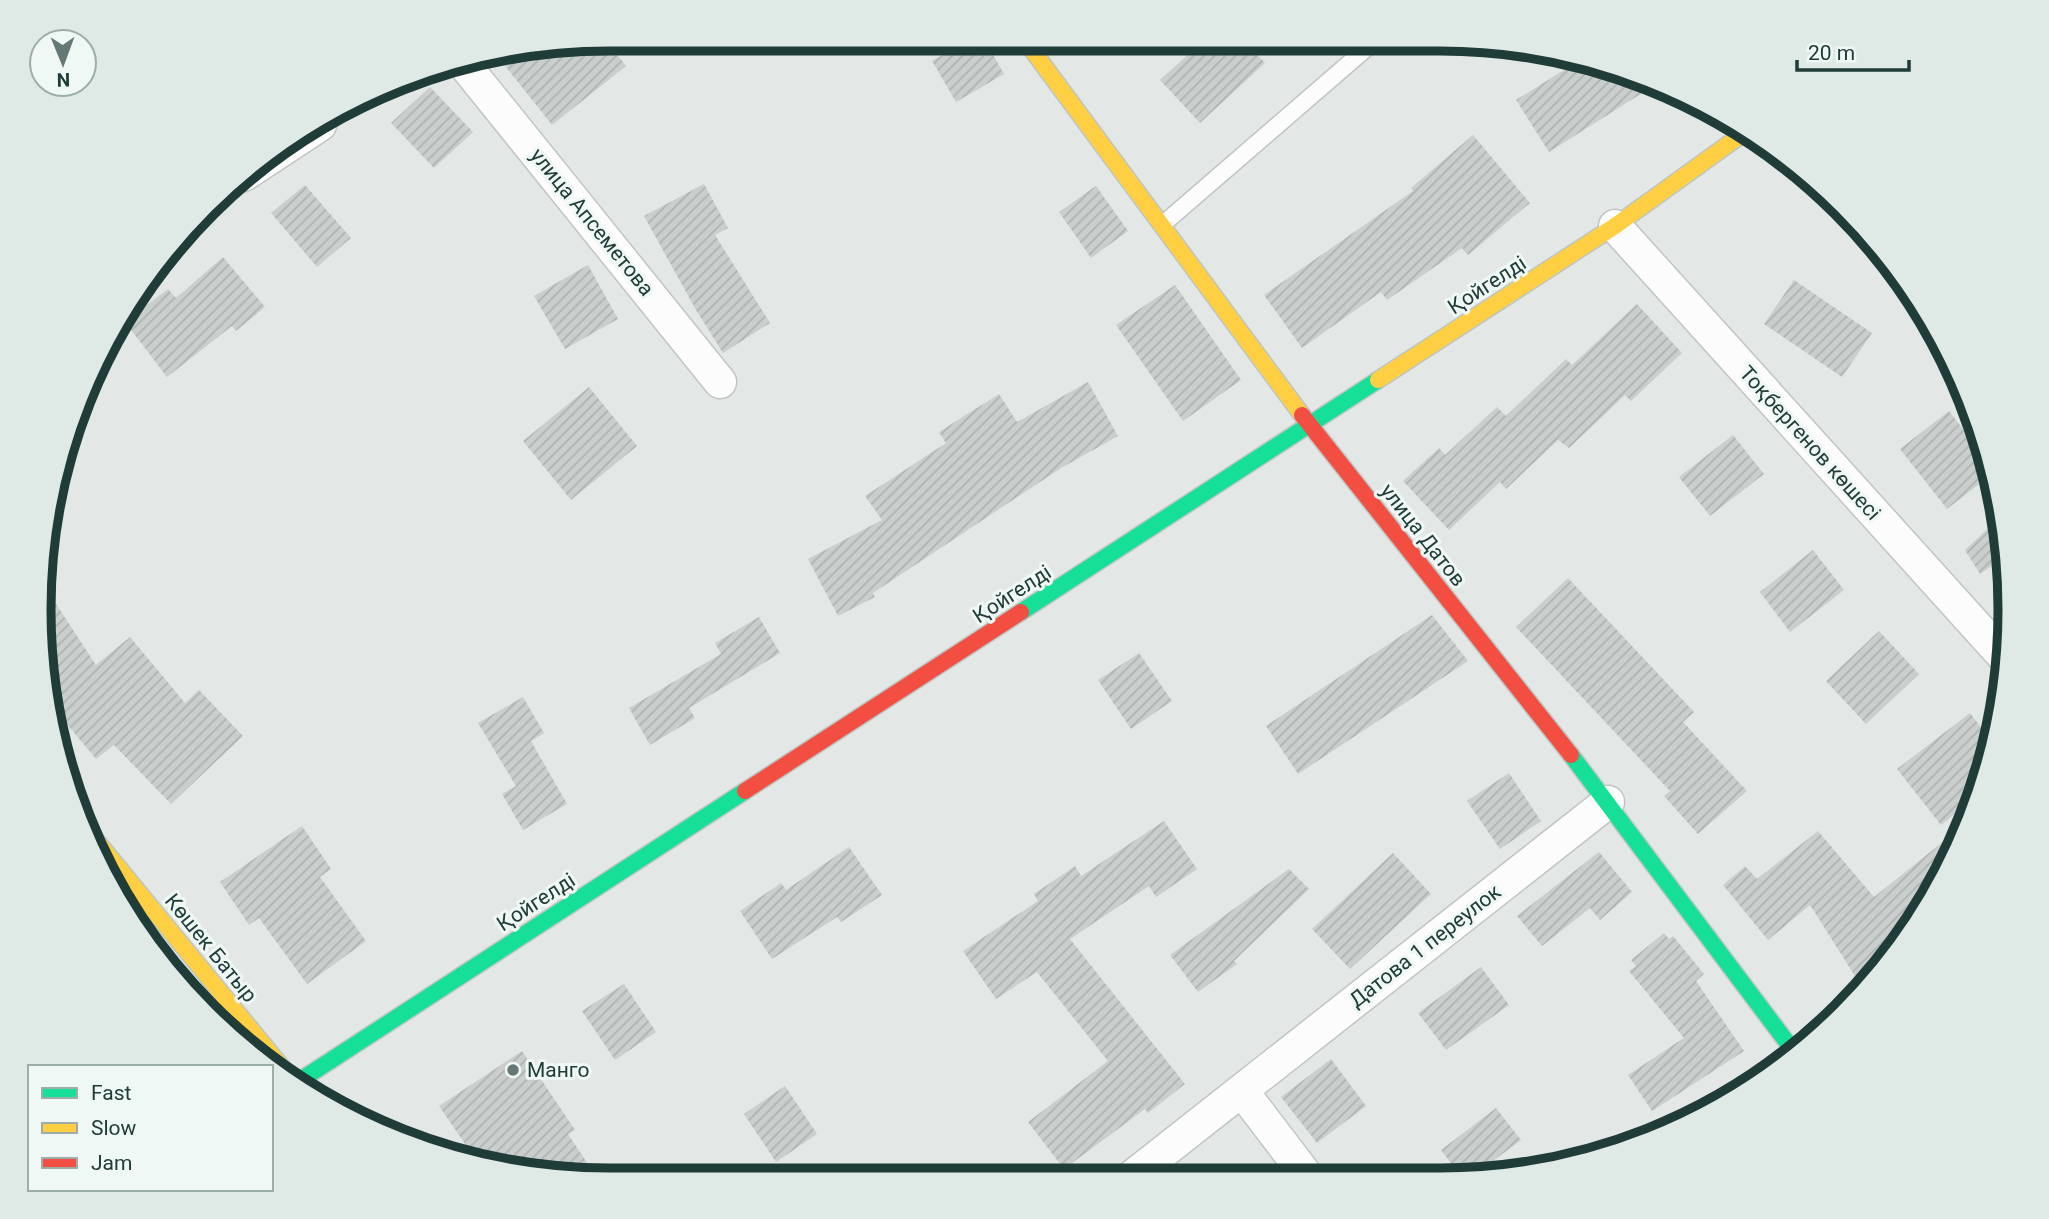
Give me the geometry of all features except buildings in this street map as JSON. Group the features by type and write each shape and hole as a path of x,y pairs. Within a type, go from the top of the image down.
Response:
{"street":[{"name":"улица Датов","path":"1033,51 1310,426 1608,802 1789,1045"},
{"name":"улица Апсеметова","path":"468,69 720,382"},
{"name":"Қойгелді","path":"306,1078 1615,226 1738,137"},
{"name":"Тоқбергенов көшесі","path":"1615,226 1997,649"},
{"name":"Датова 1 переулок","path":"1143,1168 1608,802"},
{"name":"Көшек Батыр","path":"106,852 271,1054"},
{"path":"1242,1091 1301,1168"}],"lane":[{"path":"1162,225 1363,51"}],"traffic: fast":[{"path":"1021,612 1378,380"},
{"path":"1571,755 1789,1045"},
{"path":"305,1077 745,791"}],"traffic: slow":[{"path":"1033,51 1302,415"},
{"path":"1378,380 1615,226 1738,137"},
{"path":"106,852 272,1055"}],"traffic: jam":[{"path":"1302,415 1571,755"},
{"path":"745,791 1021,612"}],"place":[{"name":"Манго","path":"513,1070"}]}
